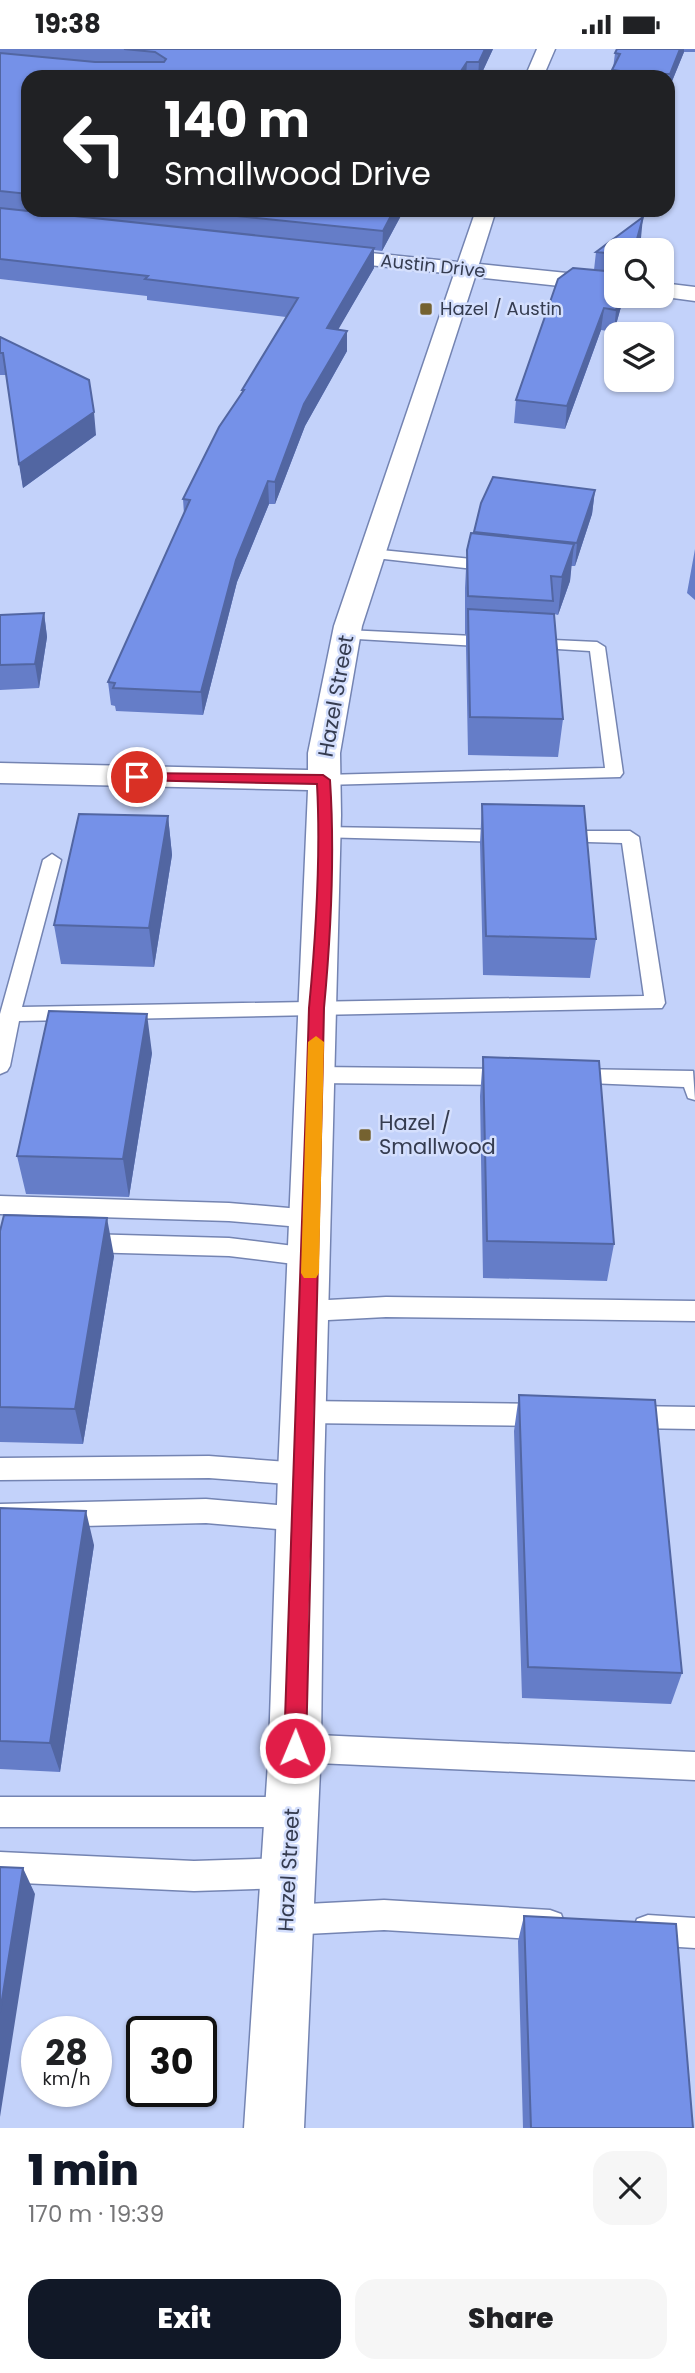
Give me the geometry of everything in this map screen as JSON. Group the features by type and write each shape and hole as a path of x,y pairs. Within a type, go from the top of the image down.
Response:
{"street":[{"path":"537,70 546,49"},
{"name":"Hazel Street","path":"274,2128 295,1748 301,1474 309,1311 316,1008 320,968 324,753 346,635 464,269 483,217"},
{"name":"Austin Drive","path":"296,251 604,284"},
{"path":"674,291 695,294"},
{"path":"0,773 323,780"}],"lane":[{"path":"371,554 507,567"},
{"path":"323,780 614,773 597,647 346,635"},
{"path":"10,1014 246,1013 316,1008 655,1003 630,837 323,833"},
{"path":"0,1066 10,1014 52,860"},
{"path":"316,1075 526,1077"},
{"path":"554,1077 693,1079 695,1092"},
{"path":"0,1205 229,1212 311,1238"},
{"path":"67,1242 229,1247 311,1238"},
{"path":"309,1311 386,1307 695,1311"},
{"path":"303,1412 561,1416"},
{"path":"601,1416 695,1418"},
{"path":"0,1469 209,1467 301,1474"},
{"path":"0,1516 206,1511 300,1519"},
{"path":"295,1748 695,1766"},
{"path":"0,1812 292,1812"},
{"path":"0,1867 194,1876 289,1873"},
{"path":"287,1920 383,1916 573,1926"},
{"path":"614,1928 695,1933"}],"building":[{"path":"124,49 485,49 479,62 467,62 462,70 21,70 21,193 0,191 0,53 95,62 164,62 166,59 155,52"},
{"path":"617,49 680,49 672,70 612,70 620,54 615,53"},
{"path":"0,208 21,210 21,217 84,217 374,248 327,328 347,331 304,404 275,482 268,481 236,560 201,692 113,688 115,683 108,682 190,500 183,499 219,427 298,298 145,279 148,276 0,259"},
{"path":"247,217 390,217 383,231"},
{"path":"643,217 637,238 615,238"},
{"path":"573,268 604,271 604,308 567,406 516,400 558,279"},
{"path":"0,337 89,380 94,412 19,464 3,353 0,353"},
{"path":"493,477 595,490 577,543 474,532 481,503"},
{"path":"471,533 574,544 562,577 551,576 553,601 468,596 467,550"},
{"path":"468,609 554,614 563,719 470,717"},
{"path":"44,613 35,664 0,665 0,615"},
{"path":"482,804 584,806 596,939 486,936"},
{"path":"79,814 168,816 149,928 54,925"},
{"path":"49,1011 147,1014 123,1159 17,1156"},
{"path":"483,1057 599,1061 614,1244 487,1241"},
{"path":"4,1215 107,1218 75,1409 0,1407 0,1231"},
{"path":"519,1395 655,1400 682,1673 528,1667"},
{"path":"0,1508 86,1511 50,1743 0,1741"},
{"path":"0,1867 23,1868 0,2012"},
{"path":"524,1916 676,1924 693,2128 531,2128"}],"slow traffic":[{"path":"310,1273 316,1042"}],"place":[{"name":"Hazel / Austin","path":"426,309"},
{"name":"Hazel / Smallwood","path":"365,1135"}],"route":[{"path":"137,777 323,780 325,814 301,1474 295,1748"}]}
